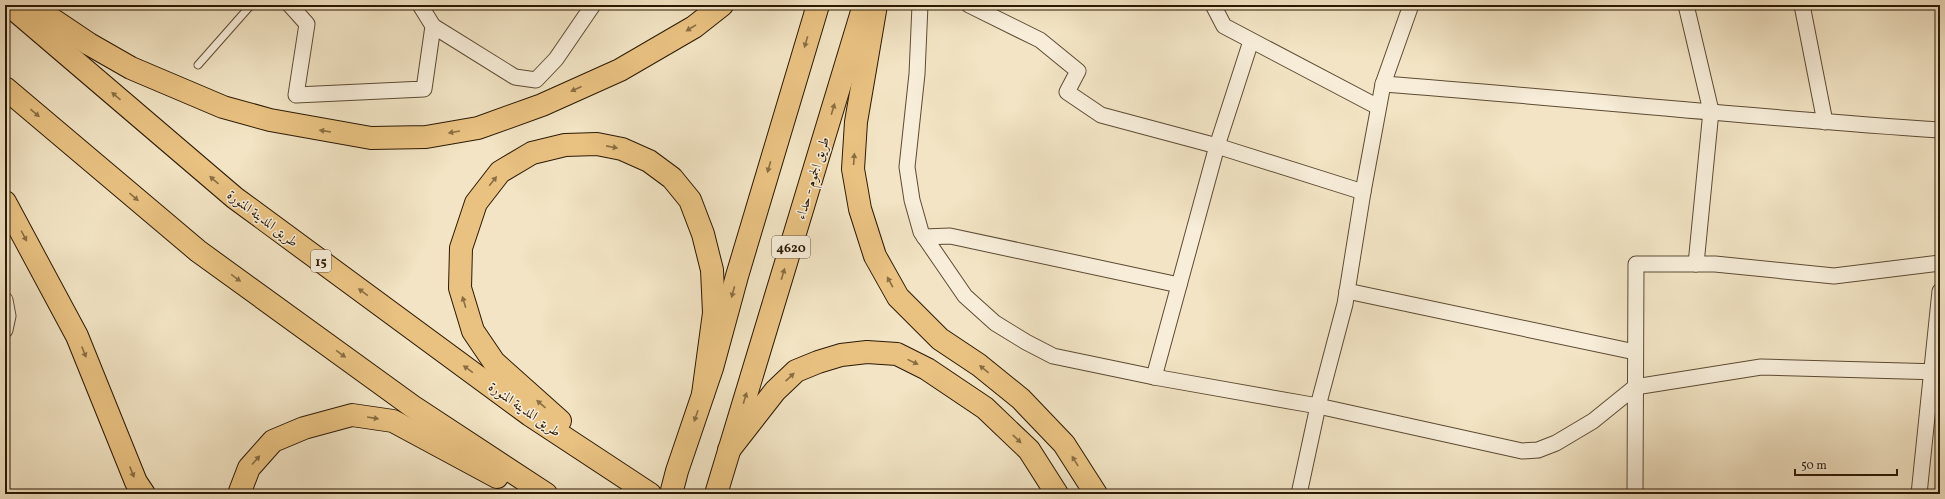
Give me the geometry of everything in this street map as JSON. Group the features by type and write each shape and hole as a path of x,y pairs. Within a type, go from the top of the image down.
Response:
{"main road":[{"name":"طريق المدينة المنورة","path":"9,5 235,198 530,415 650,494"},
{"path":"31,5 90,44 131,68 223,107 270,120 326,131 378,138 426,137 478,128 542,105 620,70 694,27 722,5"},
{"path":"671,494 677,471 704,394 810,28 818,5"},
{"name":"طريق الجموم - حداء","path":"717,492 864,5"},
{"path":"876,5 856,122 853,169 860,209 875,256 898,297 940,339 979,365 1021,399 1064,444 1096,494"},
{"path":"5,88 198,251 412,406 546,494"},
{"path":"622,476 494,362 473,331 460,288 461,248 476,203 500,172 532,153 565,145 597,144 622,149 649,161 672,178 690,200 703,234 712,270 714,313 704,394"},
{"path":"5,202 77,336 136,482 144,494"},
{"path":"729,450 775,391 796,372 818,362 841,355 867,352 897,354 927,369 985,408 1028,450 1058,494"},
{"path":"239,494 249,468 273,441 304,428 352,415 393,422 527,494"}],"street":[{"path":"290,5 307,24 296,95 424,89 434,26"},
{"path":"420,5 434,26 515,77 536,80 556,59 593,5"},
{"path":"920,5 912,126 907,167 912,200 921,232 965,296 995,322 1026,342 1053,356 1154,377 1318,406 1522,451 1538,450 1556,443 1593,421 1635,387 1761,367 1936,372"},
{"path":"969,5 1040,40 1078,71 1067,92 1101,115 1217,146 1363,192"},
{"path":"1213,5 1224,26 1378,107"},
{"path":"1299,494 1318,406 1347,291 1382,84 1411,5"},
{"path":"1686,5 1711,111 1696,264"},
{"path":"1802,5 1825,122"},
{"path":"1154,377 1217,146 1252,41"},
{"path":"1382,84 1711,111 1825,122 1940,130"},
{"path":"924,237 950,236 1179,285"},
{"path":"1635,494 1636,264 1715,264 1834,276 1940,263"},
{"path":"1347,291 1635,352"},
{"path":"1919,494 1936,372 1940,291"},
{"path":"5,300 8,316 5,330"}],"lane":[{"path":"198,65 251,5"}]}
